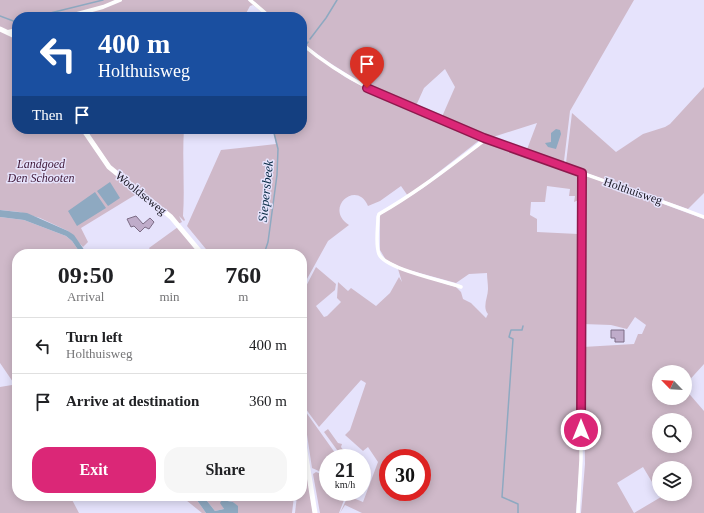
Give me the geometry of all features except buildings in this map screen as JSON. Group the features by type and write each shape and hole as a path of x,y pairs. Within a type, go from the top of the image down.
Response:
{"main road":[{"path":"0,29 12,34"},
{"name":"Wooldseweg","path":"86,134 109,167 171,217 198,249"},
{"path":"307,463 315,513"}],"street":[{"path":"84,12 120,0"},
{"path":"250,0 264,12"},
{"path":"8,32 12,31"},
{"name":"Holthuisweg","path":"307,48 346,76 367,88 484,138 704,217"},
{"path":"462,287 400,269 383,259 378,249 378,217 379,214 408,197 436,177 482,142 484,138"},
{"path":"578,513 581,460 582,173"}],"green space":[{"name":"Landgoed Den Schooten","path":"0,0 248,0 262,12 253,5 250,6 247,12 12,12 12,134 184,134 183,216 185,220 184,221 179,216 182,222 178,224 135,195 81,228 88,242 83,247 68,231 40,218 19,212 0,210"},
{"path":"252,0 634,0 570,111 564,161 561,164 526,152 537,123 490,138 441,119 455,87 445,69 424,88 415,108 373,90 307,47 307,12 266,12"},
{"path":"307,50 345,77 367,89 481,139 408,196 401,186 380,201 368,206 363,198 357,195 350,196 345,199 341,204 339,211 342,218 349,225 328,241 307,279 307,249 206,249 187,226 221,150 276,144 274,134 307,134"},
{"path":"704,87 704,193 688,209 569,167 566,163 572,113 616,152 643,134 670,124"},
{"path":"486,140 578,173 581,177 581,199 574,202 575,196 569,196 570,189 547,186 545,202 531,202 530,215 537,219 537,232 578,234 578,204 581,206 580,460 576,513 362,513 345,505 340,513 346,501 371,501 371,481 378,462 371,449 368,447 366,449 361,449 345,435 350,430 366,383 361,380 319,427 307,410 307,284 316,267 336,284 335,290 316,306 324,317 327,316 341,302 337,298 338,282 348,291 351,288 376,306 390,293 399,277 402,282 398,269 456,287 461,292 463,299 471,303 486,318 488,314 485,308 488,289 487,273 469,274 456,283 405,269 386,260 380,250 380,215 423,188"},
{"path":"587,176 704,219 704,364 692,377 692,365 652,365 652,405 692,405 692,397 704,411 704,513 634,513 581,513 585,464 583,347 634,344 638,334 642,334 646,325 635,317 627,329 611,325 583,324 583,179"},
{"path":"0,217 24,220 66,236 78,249 12,249 12,381 0,363"},
{"path":"178,227 196,249 150,249"},
{"path":"12,385 12,501 73,501 79,513 0,513 0,387"},
{"path":"307,414 332,449 319,449 319,471 312,468 307,435"},
{"path":"328,429 338,443 342,444 341,447 342,449 336,449 324,432"},
{"path":"316,472 319,473 319,501 344,501 339,513 320,513 313,474"},
{"path":"307,475 313,513 295,513 296,501 307,501"},
{"path":"187,501 198,501 206,513 202,513"},
{"path":"207,501 224,501 222,505 224,509 215,511"},
{"path":"228,501 293,501 292,513 238,513 238,507 233,502"}],"water":[{"path":"556,129 560,130 561,134 556,149 548,147 545,143 551,142 551,133"},
{"path":"110,182 120,198 108,206 97,191"},
{"path":"95,192 106,208 77,226 68,211"},
{"path":"0,210 27,213 68,231 74,235 84,249 78,249 66,236 24,220 0,217"},
{"path":"198,501 207,501 215,511 224,509 220,503 221,501 233,502 238,506 238,513 206,513"}],"waterway":[{"path":"54,12 103,0"},
{"name":"Siepersbeek","path":"310,39 326,18 337,0"},
{"path":"0,16 12,20"},
{"name":"Siepersbeek","path":"266,249 268,242 277,175 278,149 274,134"},
{"path":"518,513 518,504 502,497 513,339 509,337 511,330 522,330 523,326"}],"route":[{"path":"367,88 484,138 582,173 581,430"}]}
